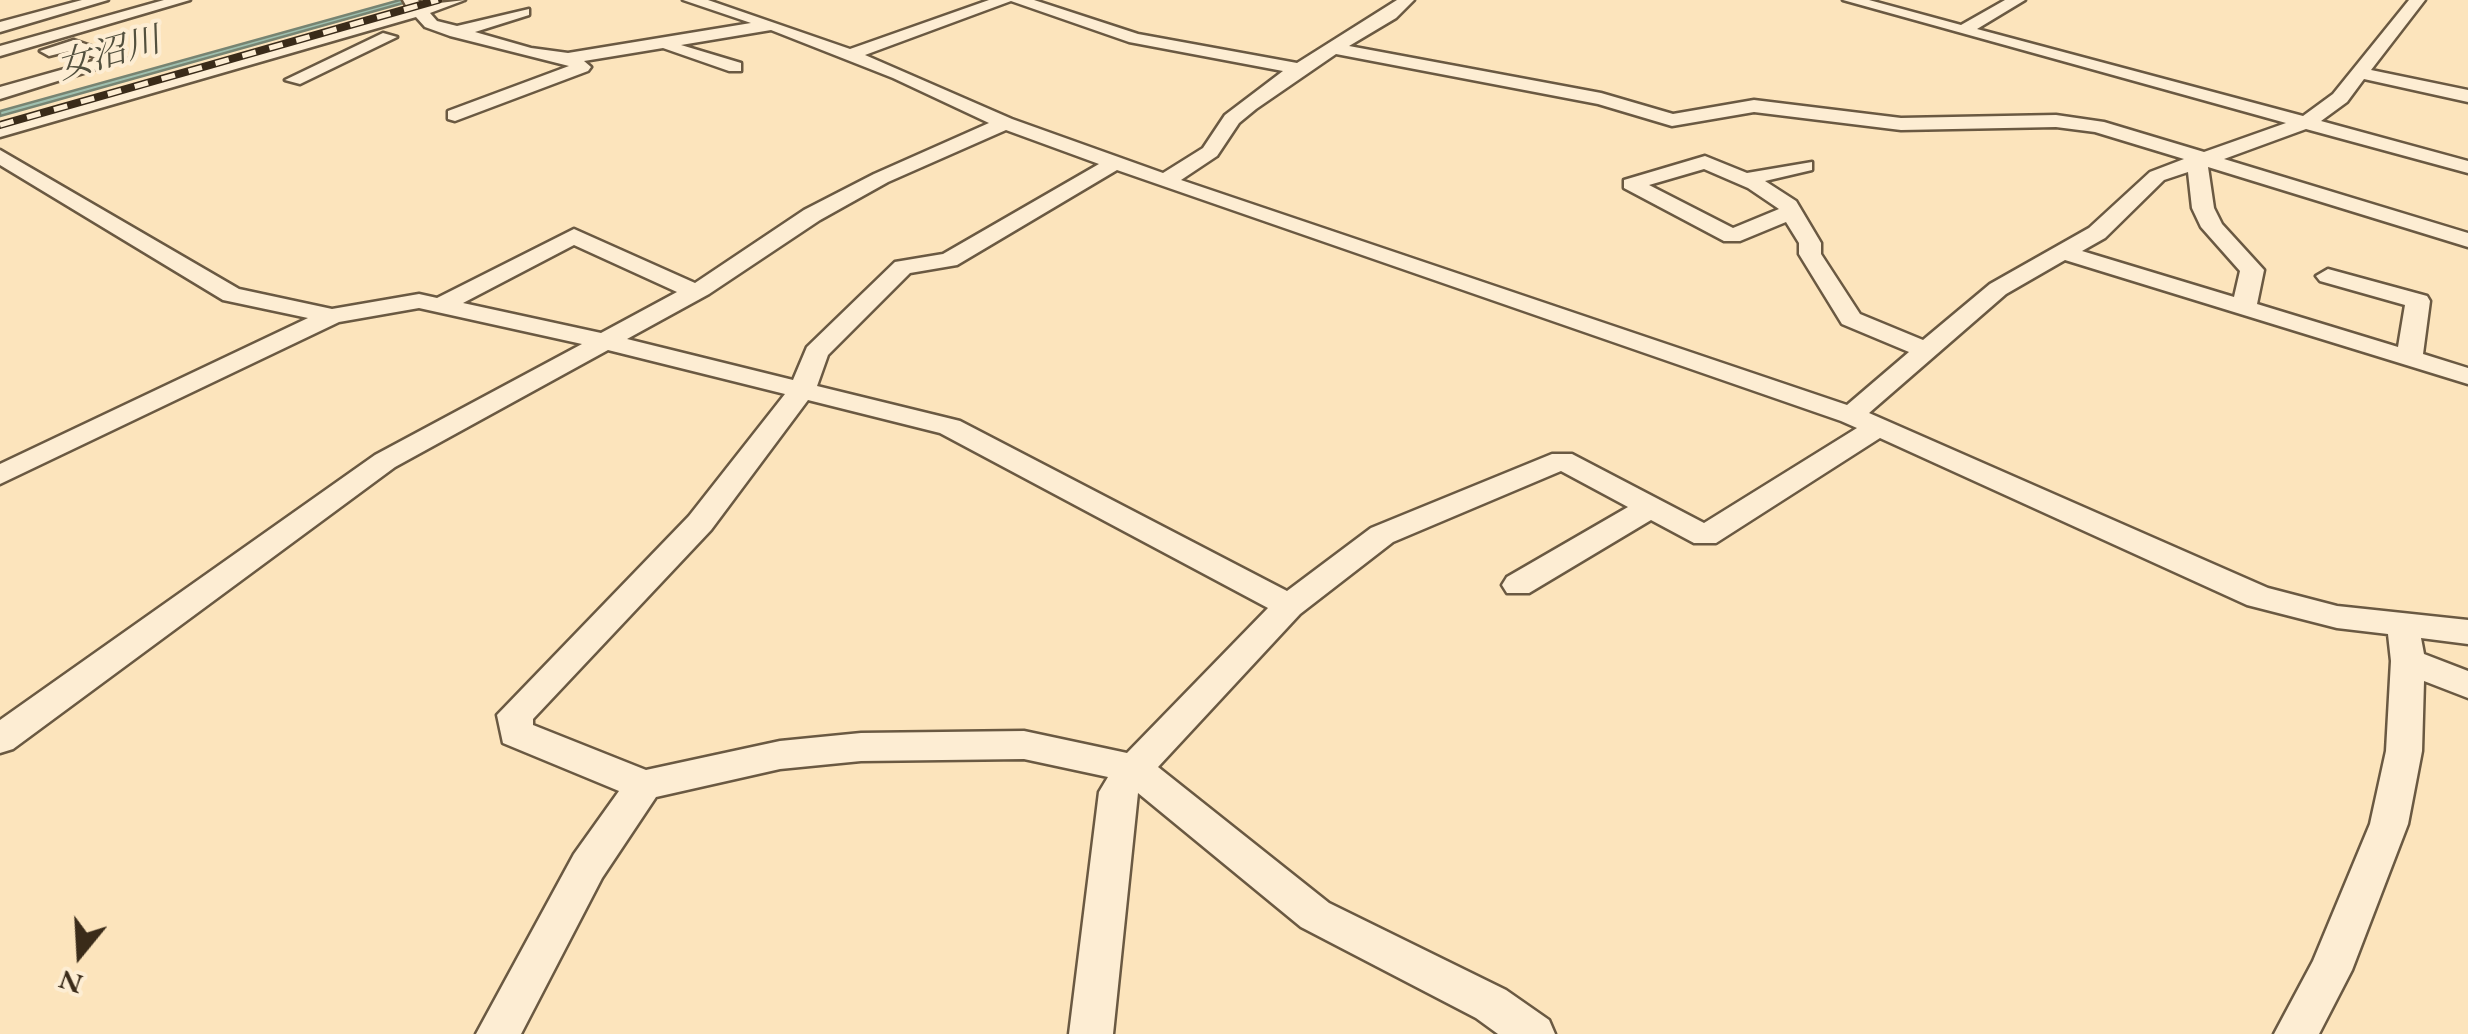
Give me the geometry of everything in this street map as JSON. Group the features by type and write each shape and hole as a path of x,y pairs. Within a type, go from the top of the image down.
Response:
{"street":[{"path":"0,27 100,0"},
{"path":"2,48 182,0"},
{"path":"0,131 458,0"},
{"path":"691,0 774,25 1005,123 1165,181 1864,421 2200,575 2258,598 2337,617 2405,643 2468,685"},
{"path":"848,55 1004,0"},
{"path":"1018,0 1135,38 1300,69"},
{"path":"1165,181 1192,167 1222,139 1232,119 1300,69 1390,16 1406,0"},
{"path":"1851,0 1887,4 2303,124 2468,167"},
{"path":"1965,29 2017,0"},
{"path":"1091,1034 1118,792 1134,768 1289,606 1382,535 1562,460 1705,536 1864,421 1925,350 1998,289 2097,233 2157,176 2303,124 2340,98 2417,0"},
{"path":"420,11 456,32 568,58 582,67 455,115"},
{"path":"294,80 420,11"},
{"path":"456,32 522,12"},
{"path":"568,58 774,25"},
{"path":"0,68 74,44 119,59 0,93"},
{"path":"663,45 735,67"},
{"path":"2,48 49,52"},
{"path":"1335,49 1600,99 1672,120 1754,106 1901,124 2056,121 2097,126 2468,240"},
{"path":"2361,74 2468,96"},
{"path":"0,739 385,461 696,292 812,215 882,178 1005,123"},
{"path":"0,156 230,294 332,316"},
{"path":"2202,160 2203,208 2212,228 2252,270 2244,309"},
{"path":"1791,212 1732,236 1631,184 1704,162 1744,180 1791,212 1810,242 1810,254 1851,319 1925,350"},
{"path":"1115,163 949,260 903,268 816,352 802,390 700,523 515,714 516,733 644,785 780,756 862,747 1024,745 1134,768 1315,915 1491,1004 1533,1034"},
{"path":"1744,180 1805,166"},
{"path":"439,306 574,236 696,292"},
{"path":"2062,252 2468,376"},
{"path":"2328,276 2418,301 2409,360"},
{"path":"0,475 332,316 419,302 608,342 950,427 1289,606"},
{"path":"1518,584 1651,507"},
{"path":"2405,643 2468,632"},
{"path":"2296,1034 2331,970 2389,824 2404,751 2405,643"},
{"path":"498,1034 588,866 644,785"}],"shaded area":[{"path":"400,0 414,0 0,116 0,111"}],"railway":[{"path":"0,125 438,0"}],"water label":[{"name":"女沼川","path":"109,55"}]}
